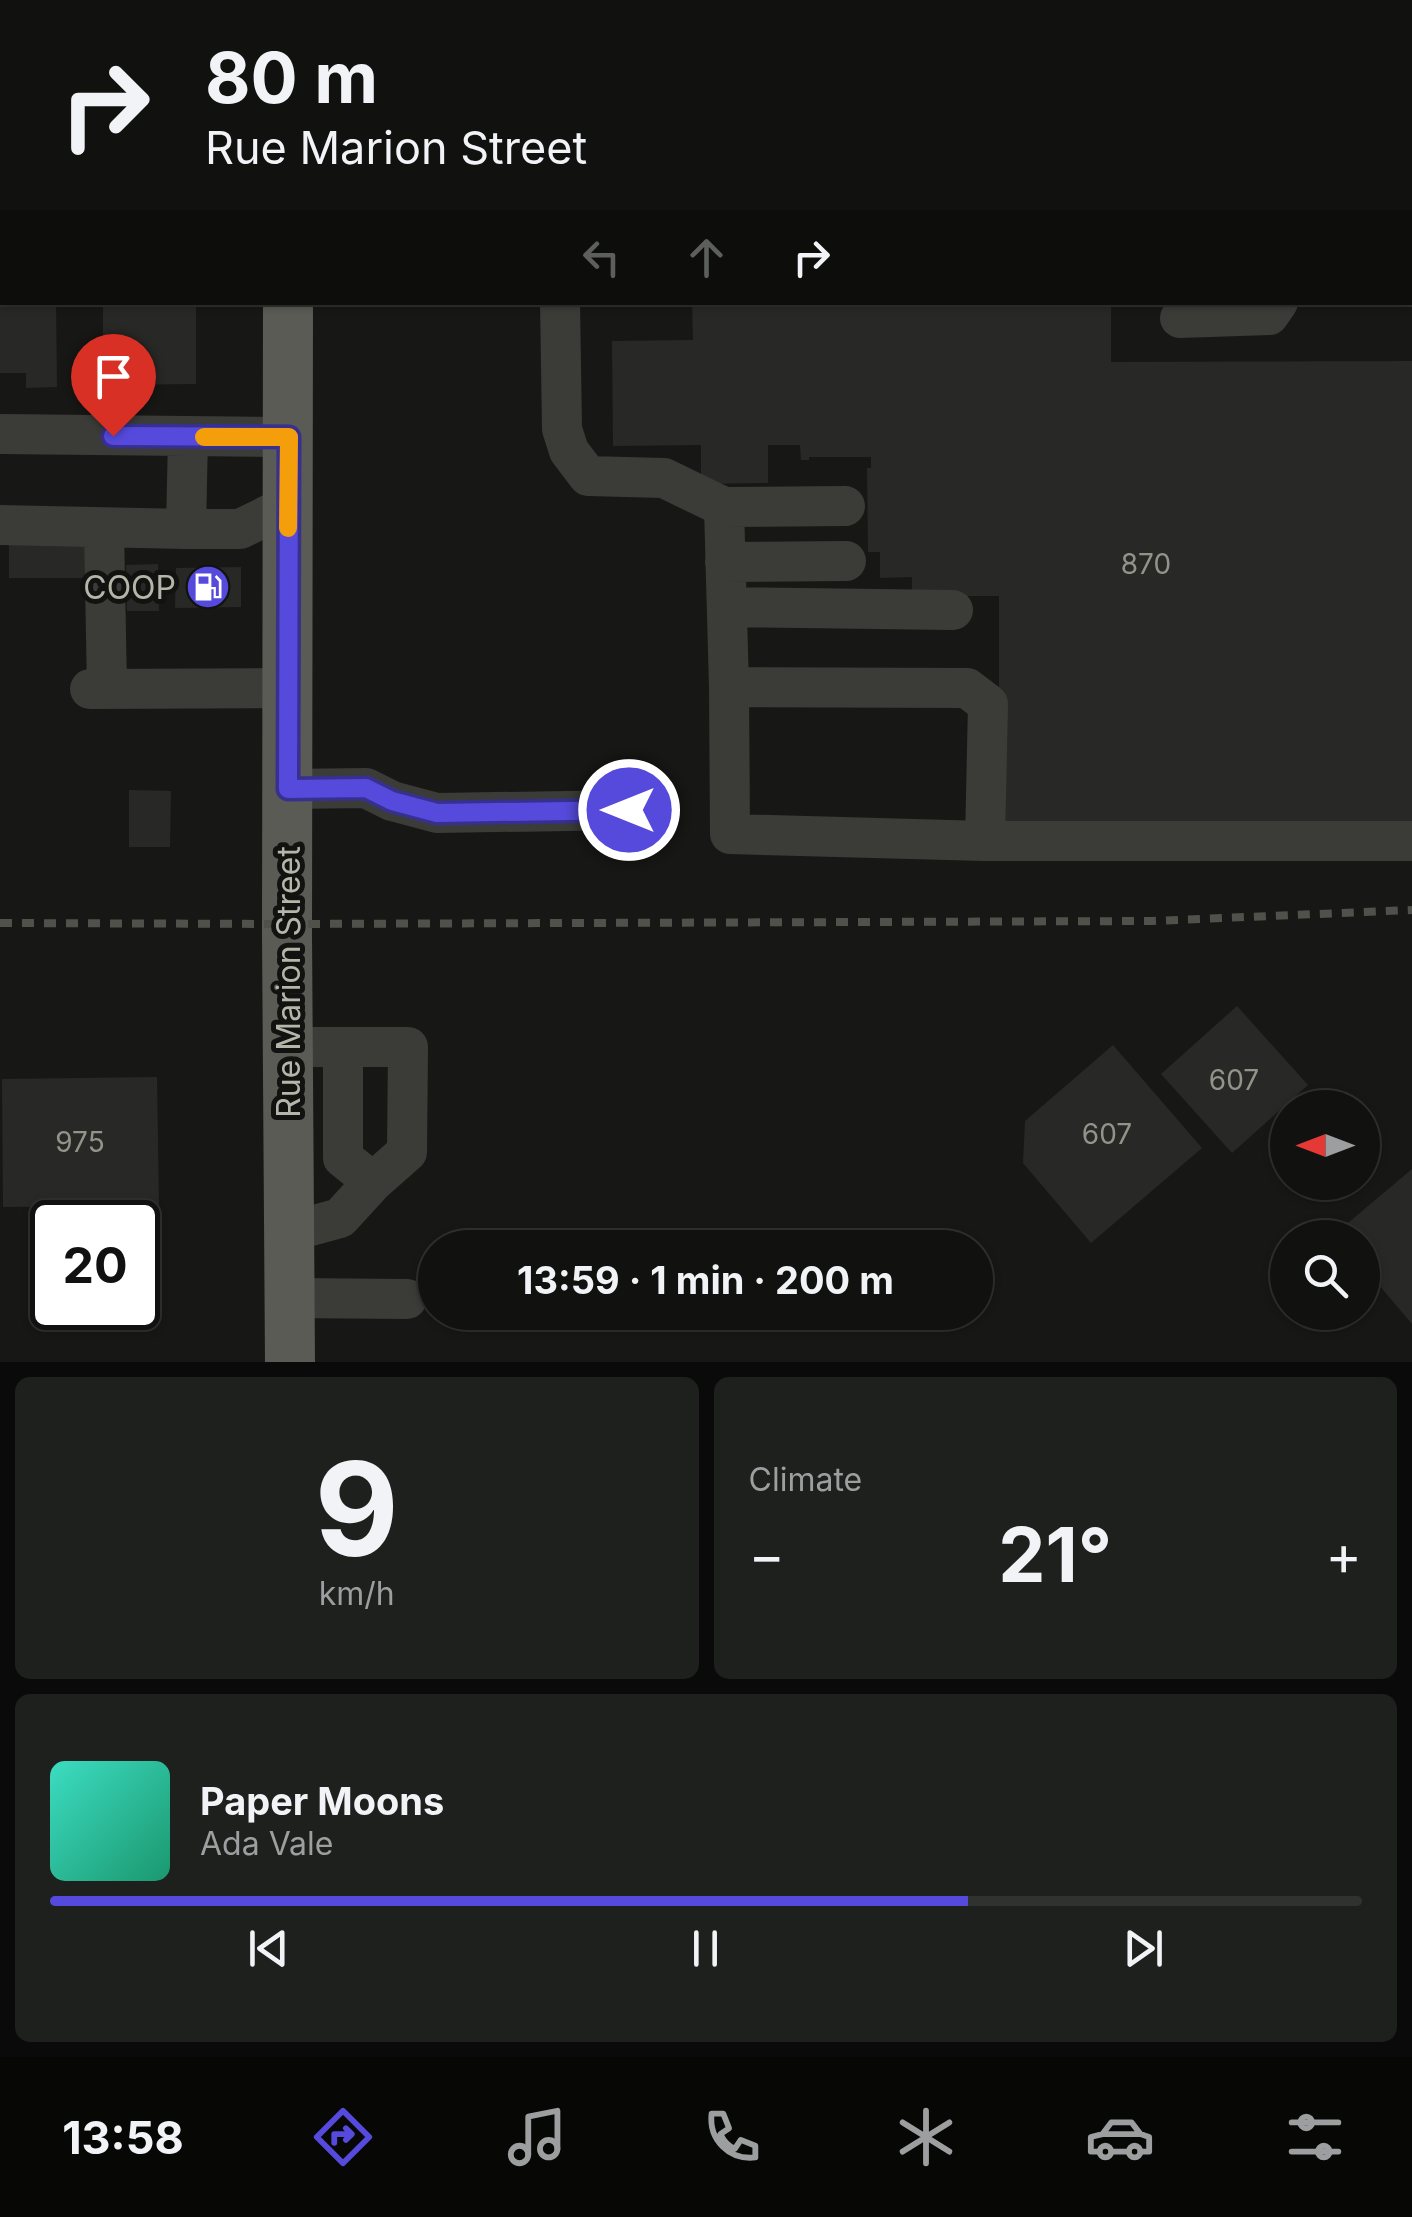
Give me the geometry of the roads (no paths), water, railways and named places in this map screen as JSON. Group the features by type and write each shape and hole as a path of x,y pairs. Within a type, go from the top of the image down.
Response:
{"main road":[{"name":"Rue Marion Street","path":"288,305 290,1362"}],"street":[{"path":"560,305 562,429 569,452 588,476 664,478 724,507 845,506"},
{"path":"1180,318 1269,315 1276,305"},
{"path":"0,434 289,437"},
{"path":"186,530 188,437"},
{"path":"0,525 240,529 288,505"},
{"path":"724,507 730,834 985,840 1412,841"},
{"path":"104,528 99,688 288,688"},
{"path":"725,562 846,562"},
{"path":"727,606 952,610"},
{"path":"729,687 967,688 988,704 985,840"},
{"path":"288,789 366,788 392,801 437,813 629,810"},
{"path":"288,1047 408,1047 407,1152 340,1218 289,1232"},
{"path":"343,1047 343,1158 373,1182"},
{"path":"290,1298 407,1299"}],"railway":[{"path":"0,923 1152,921 1412,910"}],"place":[{"name":"COOP","path":"208,587"}]}
